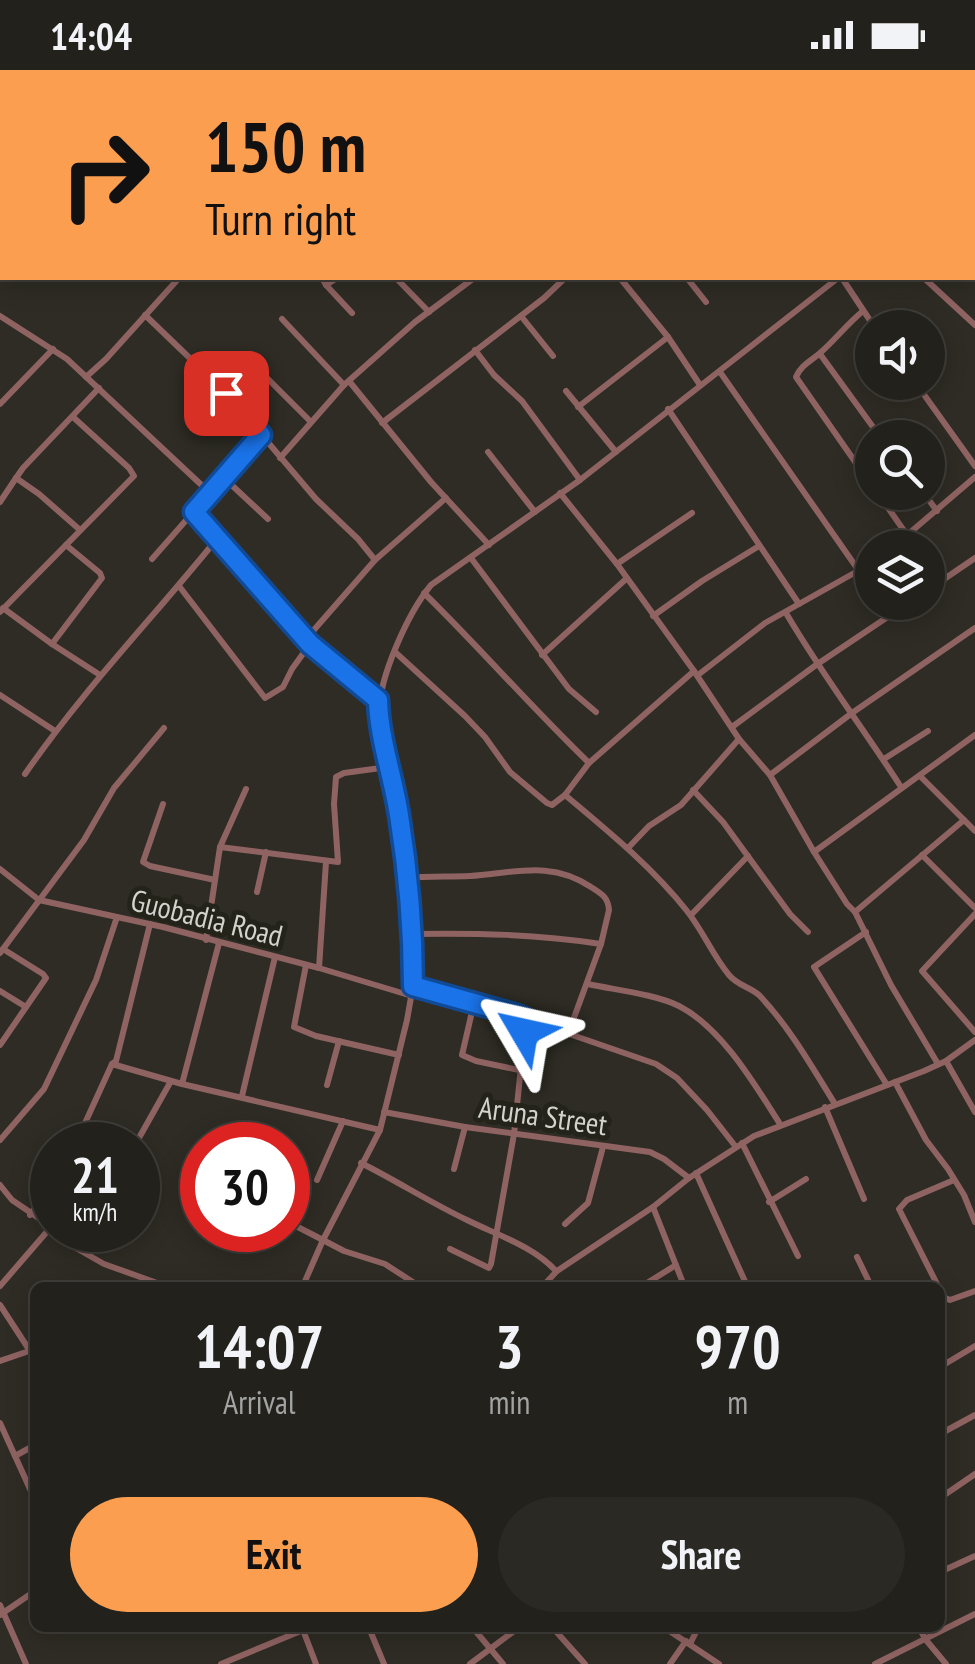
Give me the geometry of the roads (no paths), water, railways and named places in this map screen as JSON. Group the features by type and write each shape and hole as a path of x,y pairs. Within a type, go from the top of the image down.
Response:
{"street":[{"path":"86,377 177,280"},
{"path":"398,280 428,312"},
{"path":"382,423 564,280"},
{"path":"622,280 668,337 700,385"},
{"path":"689,280 706,302"},
{"path":"305,1282 380,1130 412,991 407,878 399,813 378,712 378,700 409,617 430,585 580,480 835,280"},
{"path":"839,280 862,310"},
{"path":"926,280 975,325"},
{"path":"324,281 352,313"},
{"path":"280,458 346,383 462,281"},
{"path":"145,315 226,393 316,500 375,560"},
{"path":"0,316 67,359 210,494"},
{"path":"521,316 554,356"},
{"path":"282,318 346,383 489,545"},
{"path":"855,318 796,376 855,461"},
{"path":"578,407 668,337"},
{"path":"0,404 53,349"},
{"path":"475,350 522,401 580,480"},
{"path":"820,353 868,420"},
{"path":"256,368 311,422"},
{"path":"720,372 855,565"},
{"path":"0,502 22,468 100,388"},
{"path":"566,391 616,452"},
{"path":"928,400 975,466"},
{"path":"668,409 799,604"},
{"path":"73,417 134,476 2,610 100,676"},
{"path":"152,559 261,435"},
{"path":"488,452 535,512"},
{"path":"224,477 268,519"},
{"path":"913,530 975,477"},
{"path":"16,478 80,530"},
{"path":"560,494 617,564 739,740 770,775 846,904 855,912 890,985 975,1112"},
{"path":"179,586 265,698 283,687 308,642 375,560 446,498"},
{"path":"194,512 308,642 378,700"},
{"path":"617,564 692,513"},
{"path":"26,774 54,732 216,540"},
{"path":"52,644 102,578 66,545"},
{"path":"653,616 759,546"},
{"path":"471,558 568,689 596,712"},
{"path":"945,578 975,558"},
{"path":"395,652 465,716 510,772 552,805 565,795 589,763 696,673 765,622 855,573"},
{"path":"542,655 626,579"},
{"path":"424,593 589,763"},
{"path":"786,613 816,665 901,787"},
{"path":"732,726 883,620"},
{"path":"770,775 975,628"},
{"path":"0,695 54,732"},
{"path":"0,1045 46,977 2,951 84,840 114,788 164,728"},
{"path":"884,760 928,731"},
{"path":"628,848 649,826 680,805 739,740"},
{"path":"814,852 901,787 973,741"},
{"path":"220,847 338,862 336,777 388,767"},
{"path":"920,776 975,831"},
{"path":"206,940 220,847 246,789"},
{"path":"693,790 723,822 790,914 808,932"},
{"path":"565,795 671,890 728,973 737,983 753,989 793,1038 834,1104"},
{"path":"163,804 143,862 215,880"},
{"path":"855,912 964,820"},
{"path":"256,892 266,852"},
{"path":"691,916 748,856"},
{"path":"922,856 975,911 922,971 975,1032"},
{"path":"319,968 326,862"},
{"name":"Guobadia Road","path":"0,869 40,900 474,1003 656,1064 677,1078 739,1145 798,1256"},
{"path":"407,878 537,869 561,872 605,896 610,910 602,944 568,1034"},
{"path":"0,1140 44,1088 96,980 117,917"},
{"path":"86,1122 116,1061 150,924"},
{"path":"866,932 814,968 954,1180 975,1222"},
{"path":"412,934 496,933 602,944"},
{"path":"182,1084 218,943"},
{"path":"242,1096 275,957"},
{"path":"306,965 294,1027 316,1036 399,1055"},
{"path":"588,984 678,1006 698,1020 716,1035 750,1078 780,1124"},
{"path":"0,991 26,1008"},
{"path":"474,1003 462,1055 519,1070"},
{"path":"450,1250 489,1268 514,1134 526,1019"},
{"path":"546,1282 739,1145 780,1124 942,1062 975,1040"},
{"path":"327,1085 339,1041"},
{"path":"112,1064 380,1130"},
{"path":"148,1122 171,1081"},
{"path":"825,1108 864,1199"},
{"name":"Aruna Street","path":"384,1112 650,1152 693,1176"},
{"path":"316,1180 343,1121"},
{"path":"454,1169 465,1127"},
{"path":"564,1224 588,1203 603,1147"},
{"path":"362,1164 496,1232 546,1260 557,1272"},
{"path":"693,1176 745,1282"},
{"path":"770,1202 806,1179"},
{"path":"936,1282 900,1209 907,1200 954,1180"},
{"path":"0,1185 30,1214"},
{"path":"653,1206 683,1282"},
{"path":"310,1233 385,1264 413,1282"},
{"path":"0,1286 31,1252"},
{"path":"83,1252 149,1282"},
{"path":"857,1257 869,1282"},
{"path":"648,1282 676,1266"},
{"path":"945,1296 950,1300 975,1292"},
{"path":"0,1305 30,1347"},
{"path":"945,1364 975,1346"},
{"path":"0,1361 30,1351"},
{"path":"945,1431 975,1416"},
{"path":"0,1423 30,1489"},
{"path":"15,1456 30,1448"},
{"path":"945,1495 973,1479"},
{"path":"945,1570 975,1556"},
{"path":"26,1664 1,1611 30,1594"},
{"path":"945,1630 975,1614"},
{"path":"221,1664 298,1632"},
{"path":"306,1632 316,1664"},
{"path":"371,1632 384,1664"},
{"path":"476,1632 503,1664"},
{"path":"470,1664 513,1632"},
{"path":"557,1632 585,1664"},
{"path":"672,1632 719,1664"},
{"path":"670,1664 695,1632"},
{"path":"921,1632 946,1664"},
{"path":"876,1664 941,1632"}]}
